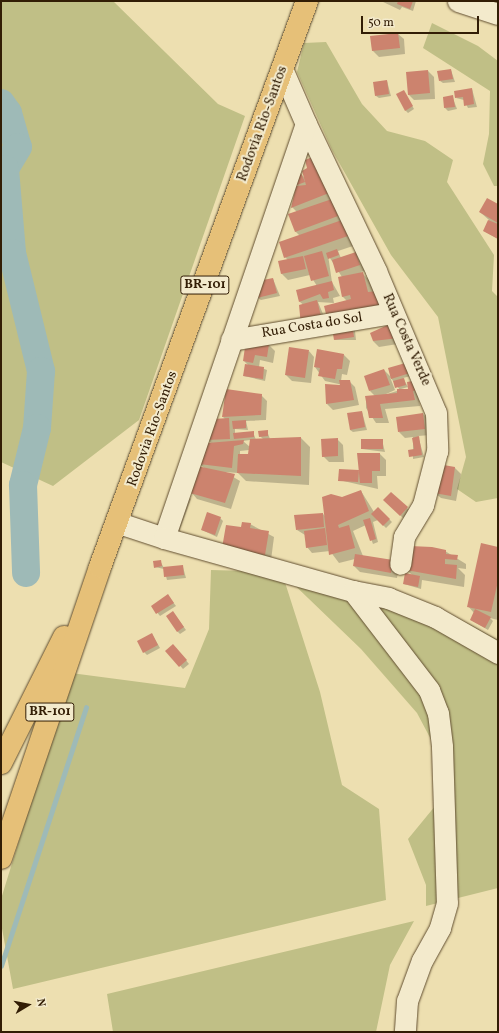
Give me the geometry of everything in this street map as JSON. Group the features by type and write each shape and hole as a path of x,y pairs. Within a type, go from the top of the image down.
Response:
{"highway":[{"name":"Rodovia Rio-Santos","path":"1,858 100,567 119,523 307,1"},
{"path":"3,752 100,567"}],"street":[{"path":"458,1 498,14"},
{"name":"Rua Costa Verde","path":"283,71 393,313 436,414 437,451 423,505 404,537 400,564"},
{"path":"164,538 306,124"},
{"name":"Rua Costa do Sol","path":"231,340 393,313"},
{"path":"119,523 164,538 353,591 388,598 435,616 498,653"},
{"path":"353,591 429,690 438,713 442,747 447,903 440,928 422,960 406,1001 405,1032"}],"shaded area":[{"path":"1,1 113,1 218,104 245,116 139,420 53,486 1,462"},
{"path":"432,23 478,46 498,61 498,186 494,186 483,164 489,134 490,91 423,48"},
{"path":"326,42 362,104 387,131 425,141 453,160 447,182 494,255 492,291 498,297 498,498 476,502 457,489 466,457 438,317 391,255 332,150 297,72 304,43"},
{"path":"211,570 282,572 434,605 498,640 498,888 426,906 426,885 408,839 454,783 417,713 361,649 282,573 320,692 342,785 379,809 386,900 13,989 1,923 1,899 71,673 185,688 209,629"},
{"path":"414,921 390,965 376,1032 113,1032 107,994"}],"building":[{"path":"398,1 413,1 410,9 397,4"},
{"path":"398,33 400,48 372,51 370,36"},
{"path":"451,69 453,79 439,81 437,71"},
{"path":"428,70 430,93 408,95 406,72"},
{"path":"387,80 389,94 375,96 373,82"},
{"path":"472,88 474,104 464,106 463,97 455,98 454,91"},
{"path":"404,90 413,106 405,111 396,94"},
{"path":"453,95 455,107 444,108 443,97"},
{"path":"315,156 329,193 291,208 296,186 306,185 302,171 307,168 305,160"},
{"path":"301,173 305,182 297,185 293,176"},
{"path":"487,198 498,204 498,223 479,212"},
{"path":"332,199 338,216 295,232 288,214"},
{"path":"342,220 348,236 284,258 279,242"},
{"path":"488,220 498,224 498,239 483,231"},
{"path":"337,249 339,255 328,259 326,253"},
{"path":"322,251 329,276 311,281 304,256"},
{"path":"356,252 360,265 336,273 332,260"},
{"path":"303,256 306,269 281,274 278,261"},
{"path":"363,272 368,292 377,291 382,307 328,322 324,306 351,299 350,295 342,297 338,277"},
{"path":"273,278 277,293 257,298 263,280"},
{"path":"332,281 334,290 328,292 329,298 323,299 320,294 299,302 296,290"},
{"path":"317,300 322,320 301,326 299,305"},
{"path":"392,323 399,338 373,341 370,333"},
{"path":"352,324 354,337 334,340 332,328"},
{"path":"254,341 269,344 267,357 255,355 253,363 243,361 245,347 253,348"},
{"path":"289,347 309,350 305,378 285,375"},
{"path":"317,349 344,354 342,369 337,369 335,379 318,376 320,368 314,367"},
{"path":"409,362 413,372 391,379 388,368"},
{"path":"245,364 264,367 263,379 243,376"},
{"path":"384,369 390,385 369,391 364,376"},
{"path":"404,378 406,385 395,388 393,381"},
{"path":"339,380 350,380 354,400 326,404 325,384 340,385"},
{"path":"417,380 419,390 413,391 415,400 380,404 383,418 369,418 365,396 397,393 397,389 408,389 407,382"},
{"path":"226,389 262,394 261,415 222,417"},
{"path":"362,411 365,427 350,430 347,413"},
{"path":"423,413 425,429 398,432 396,417"},
{"path":"229,418 230,439 206,440 213,419"},
{"path":"246,420 246,428 233,429 232,421"},
{"path":"268,430 268,436 259,437 258,431"},
{"path":"254,431 254,437 234,439 233,433"},
{"path":"419,436 422,455 409,457 408,450 414,449 412,438"},
{"path":"301,437 301,476 237,473 238,454 248,454 250,439"},
{"path":"338,438 338,456 322,457 321,439"},
{"path":"361,439 383,439 383,449 361,449"},
{"path":"244,440 243,444 234,446 232,468 199,464 207,443"},
{"path":"357,453 380,453 380,471 372,471 372,483 360,483"},
{"path":"438,464 455,467 451,496 434,493"},
{"path":"197,466 235,474 225,503 190,493"},
{"path":"339,469 359,470 358,482 338,481"},
{"path":"361,490 369,511 338,525 339,528 349,525 355,548 329,555 322,497 331,494 342,497"},
{"path":"391,492 408,507 400,516 383,500"},
{"path":"378,507 390,519 383,526 371,514"},
{"path":"207,512 221,517 215,535 201,530"},
{"path":"323,513 324,527 296,530 294,515"},
{"path":"370,518 376,539 370,541 363,520"},
{"path":"242,522 251,523 250,528 269,531 265,555 222,548 226,525 241,527"},
{"path":"325,528 327,545 306,548 304,531"},
{"path":"481,543 498,547 498,581 491,612 467,607"},
{"path":"410,546 432,547 446,550 446,554 458,555 457,560 445,559 445,564 457,565 456,579 406,570"},
{"path":"355,554 393,560 391,573 353,566"},
{"path":"161,560 162,566 154,568 153,561"},
{"path":"183,565 184,575 164,577 163,567"},
{"path":"405,573 420,576 418,587 403,584"},
{"path":"168,594 174,603 156,614 151,606"},
{"path":"475,609 491,617 485,628 470,620"},
{"path":"173,611 184,627 177,632 166,616"},
{"path":"152,633 158,645 143,653 137,641"},
{"path":"173,644 187,660 179,667 165,651"}],"waterway":[{"path":"1,103 8,113 18,147 5,169 12,253 41,371 37,428 23,485 26,573"},
{"path":"1,966 86,708"}]}
